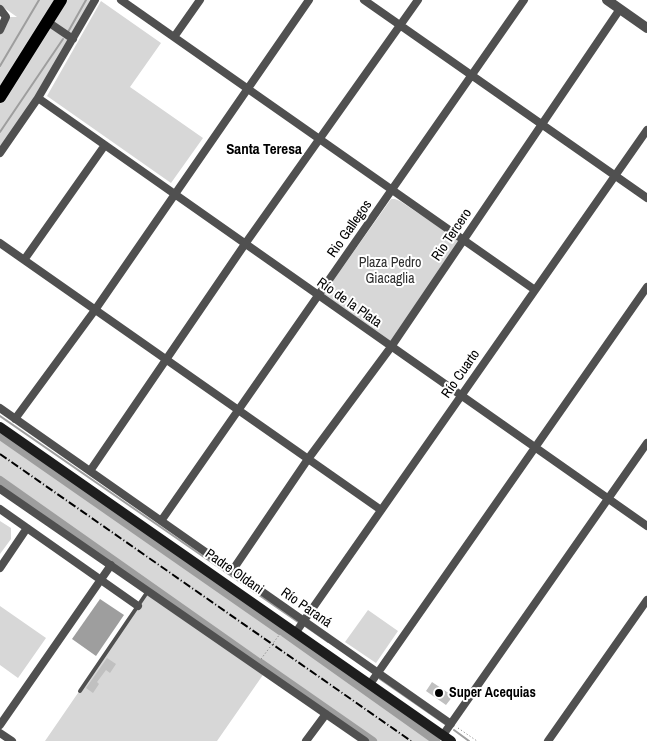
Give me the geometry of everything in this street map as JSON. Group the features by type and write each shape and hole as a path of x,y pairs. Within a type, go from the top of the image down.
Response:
{"highway":[{"path":"0,97 61,0"}],"main road":[{"name":"Padre Oldani","path":"0,427 447,738"}],"street":[{"path":"0,153 38,98 95,0"},
{"path":"121,0 535,290"},
{"path":"174,37 200,0"},
{"path":"15,419 95,310 309,0"},
{"path":"364,0 647,198"},
{"path":"90,471 245,244 418,0"},
{"name":"Rio Gallegos","path":"161,521 524,0"},
{"path":"607,0 647,28"},
{"path":"0,9 6,17 0,30"},
{"name":"Rio Tercero","path":"232,571 308,459 390,347 464,240 620,9"},
{"path":"48,22 73,39"},
{"name":"Río de la Plata","path":"38,98 647,526"},
{"name":"Río Cuarto","path":"292,629 303,621 647,130"},
{"path":"24,260 105,145"},
{"path":"0,243 381,510"},
{"path":"370,684 647,287"},
{"name":"Río Paraná","path":"0,408 451,724"},
{"path":"447,738 451,724 647,443"},
{"path":"0,489 365,741"},
{"path":"0,509 138,606"},
{"path":"0,568 27,528"},
{"path":"0,725 111,565"},
{"path":"548,741 647,600"},
{"path":"306,741 326,714"},
{"path":"0,733 12,741"}],"lane":[{"path":"80,691 148,591"}],"path":[{"path":"256,666 292,629"},
{"path":"451,724 477,741"}],"green space":[{"path":"0,0 95,0 0,153 0,30 6,17 17,17 0,5"},
{"path":"101,1 161,43 130,87 203,138 171,183 47,96"},
{"name":"Plaza Pedro Giacaglia","path":"391,199 400,201 457,239 459,243 391,341 387,342 323,295"},
{"path":"0,427 451,741 365,741 265,672 217,741 45,741 148,591 0,489"},
{"path":"0,521 11,528 11,539 0,554"},
{"path":"0,606 46,638 18,678 0,665"},
{"path":"368,610 398,631 376,663 345,642"}],"shaded area":[{"path":"100,599 124,615 96,656 72,639"}],"building":[{"path":"107,658 116,664 110,673 106,670 97,682 99,684 93,693 86,688"},
{"name":"Super Acequias","path":"432,682 453,696 446,705 426,691"}],"waterway":[{"path":"0,66 39,0"},
{"path":"68,32 86,0"},
{"path":"0,132 63,39"},
{"path":"0,416 298,622"},
{"path":"0,436 280,631"},
{"path":"0,480 257,661"},
{"path":"305,626 328,642"},
{"path":"284,633 436,741"},
{"path":"261,663 373,741"},
{"path":"380,679 445,724"},
{"path":"454,730 469,741"}],"railway":[{"path":"0,454 411,741"}],"place":[{"name":"Super Acequias","path":"439,693"}],"district":[{"name":"Santa Teresa","path":"264,150"}]}
